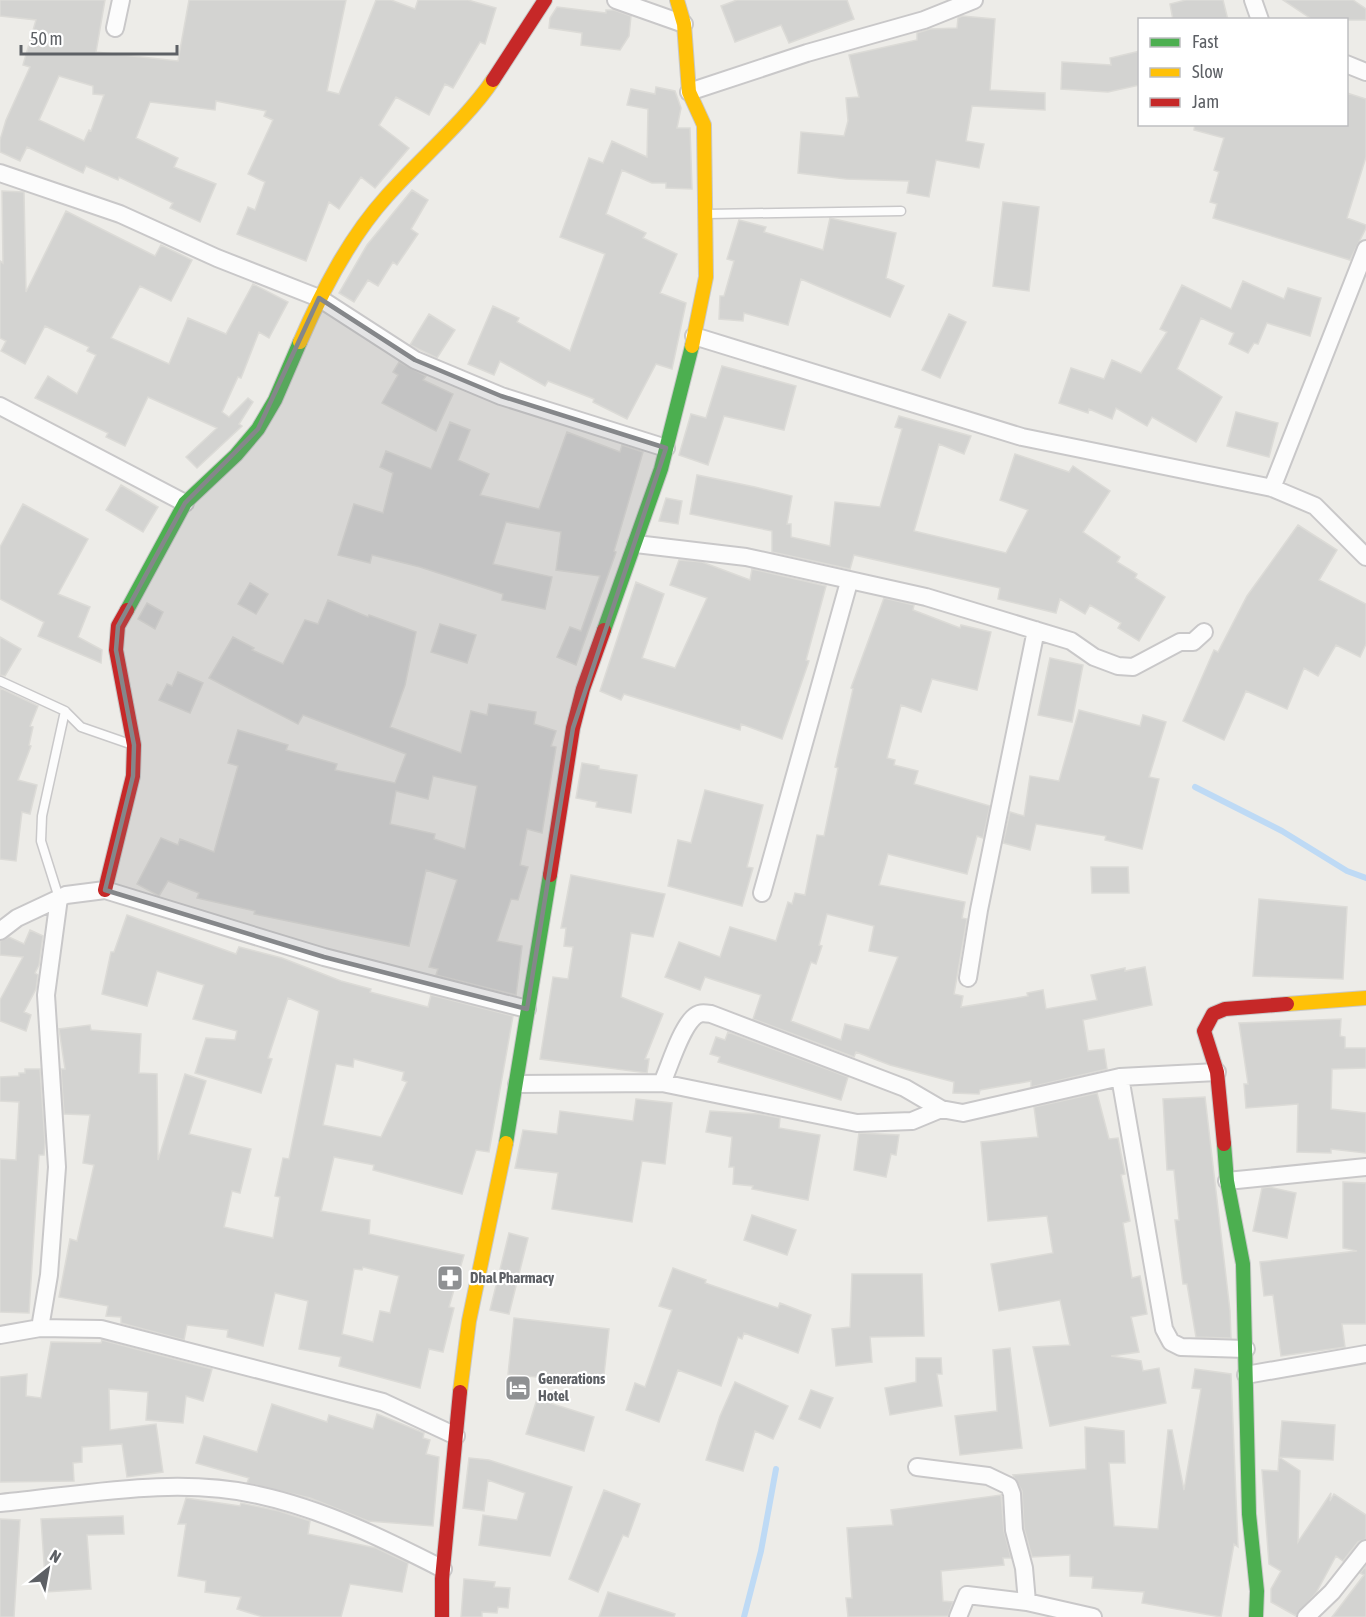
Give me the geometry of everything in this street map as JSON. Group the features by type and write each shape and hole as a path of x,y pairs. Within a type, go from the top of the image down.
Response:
{"street":[{"path":"114,27 121,0"},
{"path":"105,890 134,776 134,745 116,650 118,626 185,503 236,455 258,429 275,400 319,298 353,241 385,198 487,89 545,0"},
{"path":"616,0 684,24"},
{"path":"442,1617 443,1569 470,1321 517,1084 573,728 583,689 636,544 666,448 706,277 707,214 704,125 688,92 684,24 677,0"},
{"path":"688,92 807,53 924,20 974,0"},
{"path":"1253,0 1259,18"},
{"path":"1348,64 1366,72"},
{"path":"0,173 120,214 217,258 319,298 415,360 501,396 666,448"},
{"path":"1272,488 1366,249"},
{"path":"694,336 1022,437 1272,488 1315,506 1366,557"},
{"path":"0,406 185,503"},
{"path":"636,544 746,557 849,582 926,597 1071,640 1094,657 1118,666 1133,667 1180,642 1193,642 1204,633"},
{"path":"762,893 849,582"},
{"path":"968,978 979,910 1036,630"},
{"path":"0,931 17,918 59,898 105,890 324,957 527,1009"},
{"path":"40,1328 49,1275 57,1167 46,995 59,898"},
{"path":"1256,1617 1257,1591 1249,1514 1243,1264 1227,1181 1216,1072 1204,1031 1209,1018 1219,1011 1366,998"},
{"path":"662,1083 688,1025 694,1016 702,1013 711,1014 905,1088 941,1109 963,1113 1120,1077 1216,1072"},
{"path":"1120,1077 1164,1329 1171,1342 1181,1347 1246,1349"},
{"path":"517,1084 662,1083 857,1123 912,1121 941,1109"},
{"path":"1227,1181 1366,1167"},
{"path":"0,1335 40,1328 101,1329 215,1356 383,1402 456,1436"},
{"path":"1246,1375 1366,1354"},
{"path":"917,1467 988,1476 1009,1486 1012,1494 1014,1530 1024,1568 1027,1602"},
{"path":"0,1503 163,1487 214,1489 258,1495 363,1529 443,1569"},
{"path":"1306,1617 1332,1592 1366,1549"},
{"path":"958,1617 967,1595 1027,1602 1094,1617"}],"lane":[{"path":"707,214 902,211"},
{"path":"0,681 65,711 81,727 134,745"},
{"path":"59,898 41,841 42,816 65,711"}],"highlighted area":[{"path":"319,298 415,360 501,396 666,448 573,728 527,1009 324,957 105,890 133,776 134,745 116,650 118,626 185,503 258,429"}],"building":[{"path":"0,0 105,0 96,52 178,61 189,0 346,0 327,91 339,94 376,0 391,0 415,9 418,0 468,0 496,8 485,44 480,42 453,88 445,84 429,115 396,97 379,125 409,148 375,188 361,177 339,209 329,202 306,261 237,234 248,207 255,210 265,182 248,174 273,120 264,116 266,111 216,101 215,110 150,102 136,138 178,158 174,167 216,184 200,222 170,208 173,203 119,177 118,180 86,166 83,173 27,147 20,161 0,152 0,140 6,120 30,67 23,65 36,20 0,16","holes":["59,76 93,86 93,94 104,95 91,131 89,130 84,141 39,120"]},
{"path":"737,0 847,0 854,19 789,43 781,25 735,42 721,6"},
{"path":"1186,0 1223,0 1228,18 1173,18 1170,4"},
{"path":"1283,0 1353,0 1366,9 1366,20 1310,18"},
{"path":"557,7 606,13 606,10 614,10 631,16 629,36 620,50 581,45 582,33 549,28 550,18"},
{"path":"962,16 995,19 990,90 1045,93 1045,110 972,106 966,141 984,144 979,168 936,160 929,197 907,193 909,181 846,179 798,173 801,132 844,136 848,121 846,98 859,97 849,55 917,40 917,33 930,29 957,28 958,18"},
{"path":"1138,51 1138,85 1108,92 1061,89 1062,62 1111,65 1110,58"},
{"path":"656,87 675,91 681,108 677,128 690,128 692,189 666,188 666,183 652,183 622,170 606,214 646,233 643,238 677,254 660,293 686,303 672,369 656,364 627,419 593,402 594,399 548,381 545,386 500,361 494,375 468,364 493,306 519,318 517,322 570,351 605,254 560,237 589,158 603,163 612,141 647,157 648,109 627,105 631,89 655,94"},
{"path":"1348,93 1366,99 1366,157 1347,218 1366,225 1366,228 1350,260 1213,218 1217,204 1210,202 1219,172 1214,170 1224,138 1194,130 1195,126 1348,126"},
{"path":"412,190 428,200 411,229 418,234 397,265 393,262 378,286 368,280 354,302 339,293 367,245"},
{"path":"2,191 24,192 26,292 66,211 155,256 161,245 192,260 171,301 140,286 111,338 169,364 188,318 226,334 253,284 288,302 269,338 259,332 241,378 238,377 222,412 229,417 248,398 253,402 239,424 242,426 197,468 186,457 217,428 148,397 125,446 106,437 108,433 35,398 48,376 77,394 96,355 87,351 89,347 45,326 25,364 1,351 6,341 0,338 0,261 3,263"},
{"path":"1003,202 1039,207 1029,291 993,286"},
{"path":"830,218 896,233 886,278 904,286 890,317 801,279 788,325 744,313 743,321 719,319 720,296 724,296 734,261 727,259 739,220 766,227 764,232 823,250"},
{"path":"1243,281 1284,299 1288,288 1321,298 1310,336 1267,323 1258,344 1254,343 1248,353 1229,344 1234,333 1201,318 1177,369 1222,397 1196,442 1152,417 1147,426 1116,408 1112,419 1089,409 1088,413 1059,403 1071,368 1104,379 1112,360 1141,373 1167,332 1160,329 1182,285 1231,309"},
{"path":"429,314 455,330 437,358 410,345"},
{"path":"949,314 966,322 940,378 922,370"},
{"path":"399,362 426,376 423,380 453,394 436,431 382,403 398,375 393,372"},
{"path":"722,366 796,386 784,430 724,416 708,465 679,455 691,414 706,418"},
{"path":"1236,412 1278,423 1269,457 1227,446"},
{"path":"899,416 971,436 964,454 939,444 914,531 1006,553 1028,510 1000,500 1015,454 1069,472 1073,466 1110,491 1083,532 1120,557 1117,562 1137,574 1135,578 1165,597 1139,641 1118,628 1121,623 1090,605 1085,614 1060,599 1056,613 998,599 1000,588 854,555 850,569 772,552 772,531 690,514 697,475 755,487 792,496 787,524 791,524 791,537 830,546 835,502 880,507 902,429 895,427"},
{"path":"450,422 470,430 458,460 489,474 480,495 539,509 567,432 620,452 622,445 643,452 614,551 616,552 576,665 557,657 570,627 581,631 600,576 556,570 561,532 506,522 493,564 552,577 545,609 502,600 503,594 420,567 372,555 370,563 338,555 354,504 383,513 393,473 380,467 386,451 431,469"},
{"path":"121,485 158,507 143,532 106,510"},
{"path":"666,498 682,501 678,524 659,521"},
{"path":"23,504 88,539 58,594 90,607 78,637 102,650 101,663 38,636 44,622 0,599 0,547"},
{"path":"1298,525 1337,550 1319,580 1366,604 1366,644 1360,657 1336,645 1318,676 1304,668 1287,709 1246,691 1224,740 1183,721 1214,650 1218,652 1247,596"},
{"path":"679,560 702,562 750,580 752,569 826,586 806,660 809,661 782,739 741,724 740,730 624,694 621,700 600,691 636,582 664,594 642,658 675,668 707,598 670,585"},
{"path":"250,583 268,594 256,614 238,604"},
{"path":"884,598 914,605 913,610 960,628 961,625 991,632 977,690 932,679 921,712 901,705 887,758 895,760 894,765 918,771 914,784 990,806 983,838 977,836 967,874 888,854 879,885 965,902 962,918 967,919 954,994 963,996 961,1007 1028,996 1027,993 1043,990 1046,1009 1097,1000 1091,975 1125,968 1125,971 1145,967 1152,1005 1083,1020 1088,1051 1104,1049 1107,1069 1031,1087 1031,1081 980,1090 979,1094 953,1093 954,1082 890,1065 856,1052 854,1057 753,1019 761,995 705,977 700,990 665,977 679,942 720,957 730,927 776,941 788,902 792,904 795,893 805,895 817,835 824,836 838,768 835,767 853,689 851,688","holes":["827,914 874,926 869,951 898,957 869,1030 845,1024 841,1040 791,1021 811,962 816,964 822,946 819,945"]},
{"path":"328,600 368,617 369,615 416,632 405,685 390,727 461,753 471,711 487,715 489,704 536,712 534,724 556,731 551,746 556,747 542,833 527,829 520,865 528,867 518,900 511,899 497,941 522,946 516,995 436,975 438,969 429,967 457,880 426,870 409,946 254,914 255,911 197,898 199,893 168,881 159,896 137,884 161,838 178,845 180,839 214,852 238,766 228,763 238,730 288,745 286,750 337,764 335,770 395,783 406,754 303,715 298,724 209,678 233,637 254,648 252,650 283,664 305,620 318,624","holes":["433,776 477,786 465,849 434,839 435,834 390,824 396,791 428,799"]},
{"path":"147,603 163,612 155,629 138,619"},
{"path":"440,624 476,635 467,663 431,652"},
{"path":"0,637 21,649 5,676 0,675"},
{"path":"1050,658 1083,665 1072,722 1038,715"},
{"path":"178,672 203,683 190,713 159,700 167,684 172,686"},
{"path":"0,688 38,706 30,726 33,727 29,745 31,746 18,780 37,785 30,814 22,812 16,861 0,859"},
{"path":"1079,710 1140,726 1143,715 1166,722 1149,777 1159,779 1142,849 1105,840 1106,836 1036,824 1030,850 1003,843 1010,812 1024,816 1030,776 1059,781"},
{"path":"582,763 599,766 599,769 637,775 631,813 596,807 597,802 576,798"},
{"path":"705,790 763,805 747,867 753,868 742,906 668,886 678,840 691,843"},
{"path":"1091,867 1128,867 1129,893 1092,893"},
{"path":"571,875 665,894 653,937 631,933 621,997 663,1014 645,1059 649,1059 647,1073 540,1059 553,977 568,979 573,947 564,946 566,928 561,928"},
{"path":"1259,899 1347,907 1343,979 1253,976"},
{"path":"127,915 236,954 239,947 282,958 341,981 371,989 370,992 428,1007 431,995 513,1016 489,1152 476,1150 462,1194 373,1170 374,1165 334,1157 321,1211 370,1220 369,1234 464,1255 449,1307 454,1308 443,1352 429,1349 420,1388 339,1366 341,1357 299,1349 308,1301 275,1293 263,1346 227,1337 228,1330 187,1325 184,1340 121,1323 121,1317 106,1316 108,1306 59,1297 70,1239 77,1241 94,1165 83,1163 90,1115 64,1114 61,1069 65,1069 59,1029 90,1025 91,1030 141,1034 139,1073 157,1074 158,1160 185,1074 206,1081 189,1134 251,1149 240,1193 232,1191 224,1227 273,1238 280,1197 275,1196 283,1158 289,1159 319,1011 288,998 268,1058 272,1059 261,1093 195,1073 206,1038 235,1040 237,1031 193,1019 204,985 157,971 147,1006 102,994 111,952 114,952","holes":["354,1059 404,1072 402,1080 407,1082 381,1137 323,1125 336,1064 353,1067","363,1267 399,1276 390,1313 380,1311 373,1342 342,1334 354,1269 362,1270"]},
{"path":"30,930 43,936 39,965 35,973 38,975 36,989 24,1012 31,1015 26,1031 0,1021 0,1000 23,957 0,955 0,941 9,937 24,944"},
{"path":"1341,1019 1340,1036 1345,1037 1345,1048 1366,1048 1366,1068 1332,1069 1331,1109 1366,1113 1366,1153 1331,1149 1331,1153 1297,1152 1298,1104 1246,1108 1244,1084 1248,1084 1239,1023"},
{"path":"728,1032 848,1077 841,1100 718,1062 720,1057 710,1054 716,1037 725,1040"},
{"path":"25,1069 40,1069 45,1142 44,1155 39,1155 29,1313 0,1312 0,1159 16,1160 19,1102 0,1101 0,1077 19,1076 19,1073 25,1073"},
{"path":"1097,1093 1109,1139 1118,1138 1125,1174 1121,1175 1130,1221 1123,1223 1132,1278 1140,1276 1147,1314 1131,1317 1139,1352 1111,1356 1141,1361 1143,1371 1159,1368 1166,1403 1050,1426 1033,1347 1070,1345 1060,1300 999,1311 991,1264 1053,1253 1047,1216 988,1221 981,1142 1038,1137 1034,1107"},
{"path":"1205,1097 1230,1311 1231,1338 1196,1337 1187,1284 1183,1284 1175,1220 1179,1220 1174,1170 1167,1170 1163,1099"},
{"path":"636,1099 672,1103 665,1164 642,1161 632,1222 552,1209 558,1173 515,1168 523,1130 557,1134 560,1111 633,1121"},
{"path":"710,1111 759,1114 780,1118 779,1128 820,1135 808,1200 752,1189 753,1186 733,1184 734,1167 729,1167 732,1137 706,1132"},
{"path":"859,1133 899,1135 896,1155 891,1154 886,1177 854,1170"},
{"path":"1343,1182 1366,1183 1366,1324 1342,1324 1345,1347 1281,1356 1273,1295 1264,1296 1260,1262 1357,1251 1343,1248"},
{"path":"1269,1187 1296,1193 1287,1238 1253,1231 1262,1188"},
{"path":"752,1215 796,1230 787,1255 744,1240"},
{"path":"509,1233 528,1238 509,1314 490,1310"},
{"path":"673,1268 706,1280 705,1283 778,1308 780,1303 811,1315 798,1353 744,1333 742,1339 738,1337 721,1386 678,1370 659,1422 626,1410 635,1383 645,1387 672,1310 659,1306"},
{"path":"852,1274 922,1274 924,1336 870,1337 872,1362 836,1366 832,1329 850,1327"},
{"path":"514,1318 609,1329 603,1384 508,1374"},
{"path":"102,1340 212,1369 203,1401 186,1396 183,1423 146,1420 148,1392 109,1389 110,1430 156,1424 163,1472 127,1477 122,1444 82,1447 82,1462 73,1463 74,1481 0,1482 0,1377 27,1374 26,1396 41,1398 51,1342 101,1343"},
{"path":"1010,1348 1022,1448 960,1455 955,1416 997,1411 993,1350"},
{"path":"916,1358 941,1358 942,1374 937,1374 942,1406 890,1415 885,1388 916,1382"},
{"path":"1195,1369 1231,1374 1238,1547 1234,1544 1221,1617 1142,1603 1144,1592 1092,1588 1093,1577 1070,1576 1070,1555 1032,1557 1024,1528 1022,1491 1013,1475 1086,1469 1085,1427 1124,1431 1125,1463 1109,1463 1114,1526 1158,1529 1168,1430 1172,1430 1184,1490 1201,1389 1192,1388"},
{"path":"735,1382 788,1406 773,1439 755,1431 743,1471 706,1460 720,1416"},
{"path":"811,1390 833,1398 820,1428 799,1419"},
{"path":"537,1399 594,1417 584,1451 526,1434"},
{"path":"272,1404 327,1422 329,1415 373,1429 377,1414 424,1433 423,1438 430,1440 426,1454 439,1457 433,1526 368,1521 310,1498 247,1483 249,1478 196,1463 204,1436 257,1452"},
{"path":"1282,1421 1335,1425 1333,1460 1279,1457"},
{"path":"1279,1457 1300,1471 1298,1542 1331,1493 1330,1501 1334,1494 1366,1515 1366,1539 1358,1542 1343,1561 1336,1556 1316,1593 1296,1616 1271,1602 1271,1589 1281,1571 1269,1564 1262,1470 1278,1471"},
{"path":"469,1458 489,1460 572,1487 550,1556 479,1545 483,1515 517,1520 525,1493 488,1480 484,1511 463,1508"},
{"path":"604,1490 640,1504 628,1537 623,1535 598,1592 569,1579"},
{"path":"1001,1495 1004,1531 1011,1558 1003,1558 1004,1565 941,1571 943,1601 953,1602 948,1616 848,1617 846,1598 852,1598 847,1528 893,1525 891,1510"},
{"path":"186,1498 240,1506 241,1503 279,1511 310,1521 308,1534 376,1548 408,1563 402,1592 350,1584 341,1617 263,1617 237,1609 241,1597 205,1592 206,1581 178,1576 186,1524 178,1524"},
{"path":"123,1516 124,1534 87,1535 91,1589 46,1592 41,1519"},
{"path":"0,1519 20,1520 14,1617 0,1617"},
{"path":"1366,1566 1366,1617 1332,1617 1364,1575 1360,1573"},
{"path":"464,1579 495,1582 494,1587 510,1588 508,1608 498,1607 497,1613 482,1612 482,1617 461,1617"},
{"path":"608,1592 675,1614 674,1617 599,1617"}],"waterway":[{"path":"1195,787 1282,831 1347,871 1366,878"},
{"path":"744,1617 761,1551 776,1469"}],"traffic: fast":[{"path":"127,610 185,503 236,455 258,429 275,400 300,342"},
{"path":"604,630 661,469 692,346"},
{"path":"506,1143 550,875"},
{"path":"1224,1144 1227,1181 1243,1264 1249,1514 1257,1591 1256,1617"}],"traffic: slow":[{"path":"677,0 684,24 689,92 704,125 706,277 692,346"},
{"path":"300,342 327,284 360,229 387,196 470,110 493,80"},
{"path":"1287,1004 1366,998"},
{"path":"460,1392 469,1321 506,1143"}],"traffic: jam":[{"path":"493,80 545,0"},
{"path":"105,890 133,776 134,745 116,650 118,626 127,610"},
{"path":"550,875 573,728 583,689 604,630"},
{"path":"1224,1144 1217,1072 1204,1031 1213,1014 1225,1009 1287,1004"},
{"path":"442,1617 442,1579 460,1392"}],"place":[{"name":"Dhal Pharmacy","path":"450,1278"},
{"name":"Generations Hotel","path":"518,1388"}]}
